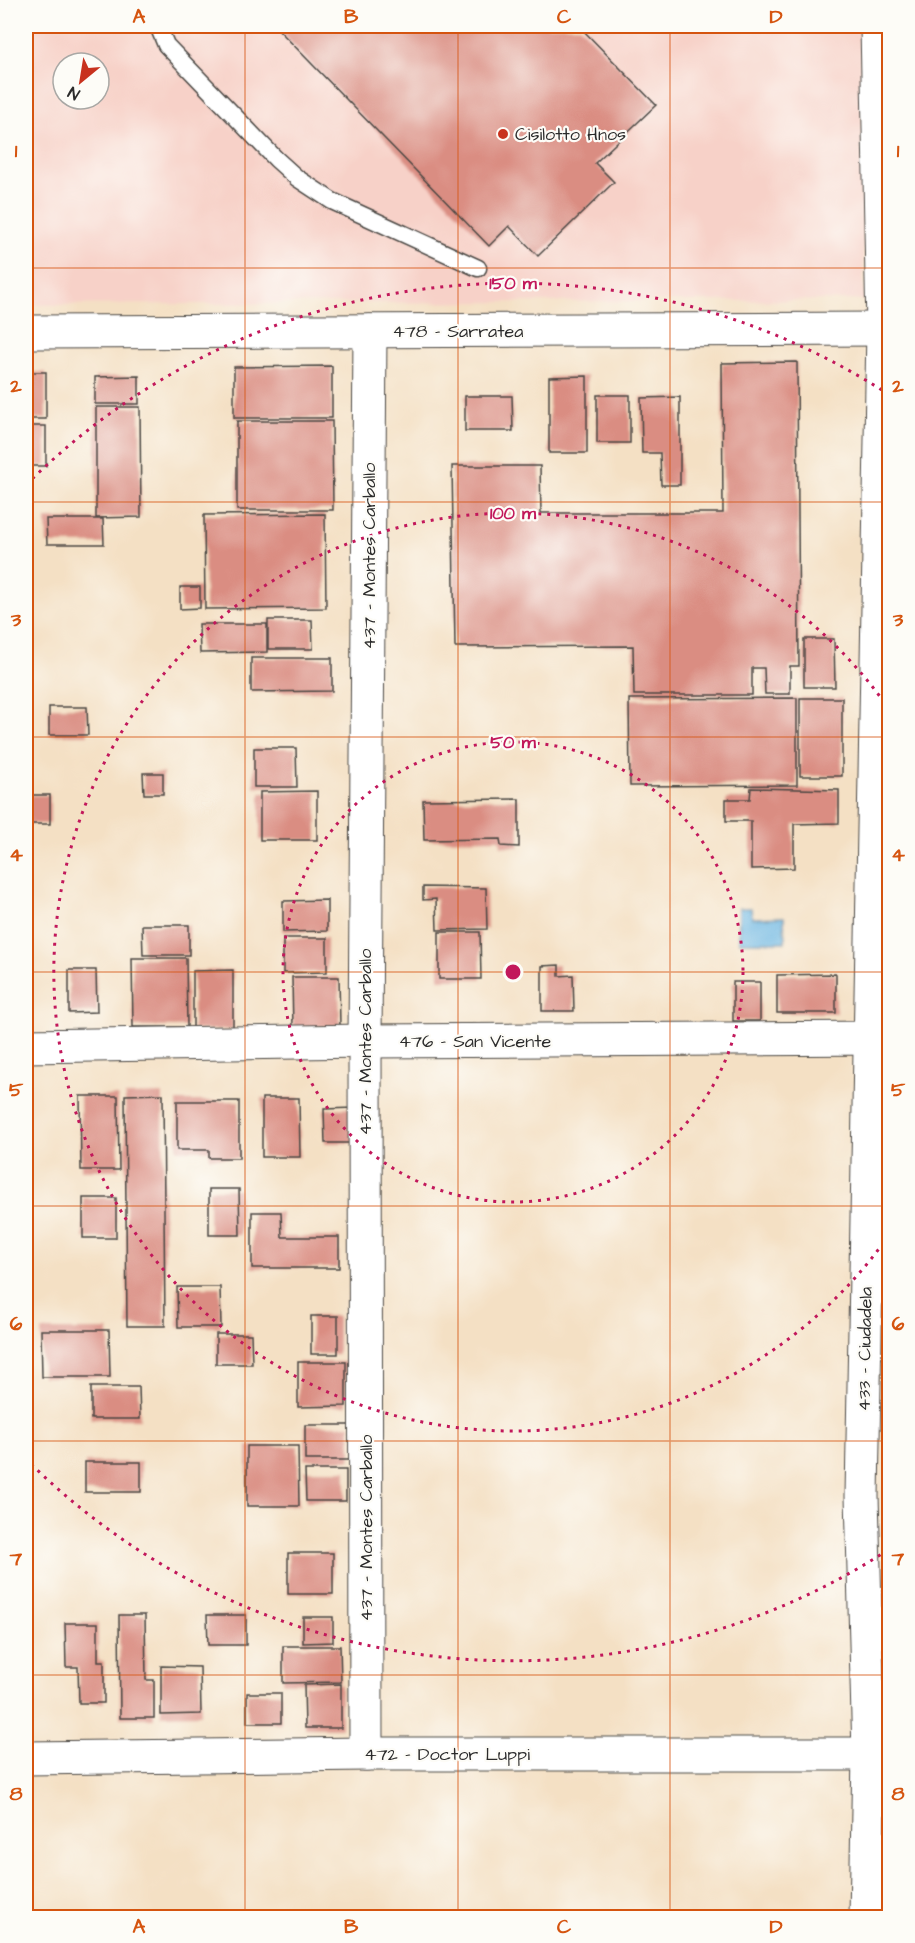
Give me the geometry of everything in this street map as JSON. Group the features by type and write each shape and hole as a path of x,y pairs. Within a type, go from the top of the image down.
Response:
{"street":[{"name":"433 - Ciudadela","path":"866,1917 868,1754 876,1496 886,329 877,26"},
{"name":"478 - Sarratea","path":"26,332 886,329"},
{"name":"437 - Montes Carballo","path":"366,1754 364,1041 370,331"},
{"name":"476 - San Vicente","path":"26,1046 364,1041 880,1038"},
{"name":"472 - Doctor Luppi","path":"26,1758 366,1754 868,1754"}],"lane":[{"path":"158,26 166,45 297,178 332,201 478,268"}],"shaded area":[{"path":"26,26 861,26 864,300 26,305"}],"water":[{"path":"739,908 751,908 752,918 784,917 785,942 739,942"}],"building":[{"name":"Cisilotto Hnos","path":"275,26 579,26 656,105 595,163 614,182 538,256 509,226 489,246"},
{"path":"797,362 799,666 790,666 790,694 765,694 764,668 752,668 752,695 634,695 633,646 455,647 452,466 540,466 541,513 723,513 722,363"},
{"path":"332,366 332,418 234,418 234,367"},
{"path":"26,372 46,372 46,419 26,419"},
{"path":"139,376 139,404 95,404 95,377"},
{"path":"587,376 587,453 549,453 549,377"},
{"path":"597,395 630,395 630,443 597,443"},
{"path":"465,396 512,396 513,431 465,431"},
{"path":"680,397 680,485 661,485 660,453 642,453 641,398"},
{"path":"96,407 140,407 141,517 96,518"},
{"path":"237,421 332,421 333,510 237,510"},
{"path":"26,426 46,426 46,466 26,466"},
{"path":"325,514 326,608 205,609 204,515"},
{"path":"46,519 103,519 104,544 47,544"},
{"path":"180,587 200,587 200,608 180,609"},
{"path":"268,620 312,620 313,649 268,649"},
{"path":"199,624 267,624 267,652 200,653"},
{"path":"804,639 834,639 835,687 804,687"},
{"path":"251,658 332,658 332,691 251,692"},
{"path":"797,698 797,785 630,786 629,699"},
{"path":"800,698 842,698 842,776 800,776"},
{"path":"49,707 87,707 88,735 49,735"},
{"path":"254,748 296,748 297,787 254,787"},
{"path":"143,773 163,773 163,794 144,794"},
{"path":"751,788 839,790 839,823 794,824 794,868 751,869 751,821 726,821 726,799 750,799"},
{"path":"317,791 317,840 260,840 260,792"},
{"path":"26,795 50,795 50,824 26,824"},
{"path":"519,799 519,847 501,846 500,839 424,840 423,800"},
{"path":"423,887 486,888 487,929 437,930 436,899 423,900"},
{"path":"327,900 327,931 283,932 283,901"},
{"path":"142,925 189,925 189,955 143,955"},
{"path":"439,932 480,932 481,979 439,979"},
{"path":"283,938 327,938 327,972 283,973"},
{"path":"132,958 186,958 187,1027 133,1027"},
{"path":"559,965 559,976 573,975 574,1011 542,1011 542,966"},
{"path":"69,970 96,970 97,1012 69,1013"},
{"path":"233,970 233,1030 193,1030 193,971"},
{"path":"836,974 836,1013 777,1013 777,975"},
{"path":"292,977 339,977 340,1026 293,1027"},
{"path":"733,982 760,982 760,1021 733,1021"},
{"path":"163,1094 165,1326 127,1326 125,1095"},
{"path":"80,1096 118,1096 119,1170 81,1170"},
{"path":"262,1098 299,1098 300,1157 262,1157"},
{"path":"177,1101 239,1101 239,1158 209,1158 209,1150 177,1150"},
{"path":"354,1108 354,1143 325,1143 324,1109"},
{"path":"209,1189 239,1189 240,1235 209,1235"},
{"path":"83,1198 116,1198 116,1238 83,1238"},
{"path":"252,1212 281,1212 282,1237 339,1237 339,1268 252,1268"},
{"path":"177,1287 220,1287 221,1327 178,1327"},
{"path":"311,1316 338,1316 338,1354 311,1354"},
{"path":"41,1330 109,1330 110,1377 42,1377"},
{"path":"216,1334 251,1334 252,1364 216,1364"},
{"path":"298,1362 346,1362 346,1406 298,1407"},
{"path":"91,1387 139,1387 140,1419 91,1419"},
{"path":"305,1425 350,1425 351,1460 305,1460"},
{"path":"247,1446 298,1446 299,1506 247,1506"},
{"path":"85,1462 141,1462 141,1492 85,1492"},
{"path":"305,1470 346,1470 346,1501 306,1501"},
{"path":"288,1553 333,1553 333,1594 288,1594"},
{"path":"119,1615 145,1615 146,1680 154,1680 154,1718 120,1718"},
{"path":"207,1615 246,1615 246,1645 208,1645"},
{"path":"303,1617 333,1617 333,1642 303,1643"},
{"path":"65,1623 98,1623 98,1661 104,1661 104,1703 79,1703 78,1667 66,1667"},
{"path":"283,1646 340,1646 341,1682 283,1683"},
{"path":"161,1666 200,1667 201,1714 161,1715"},
{"path":"341,1684 341,1728 305,1728 304,1685"},
{"path":"247,1693 281,1693 281,1723 247,1723"}],"place":[{"name":"Cisilotto Hnos","path":"503,134"}]}
